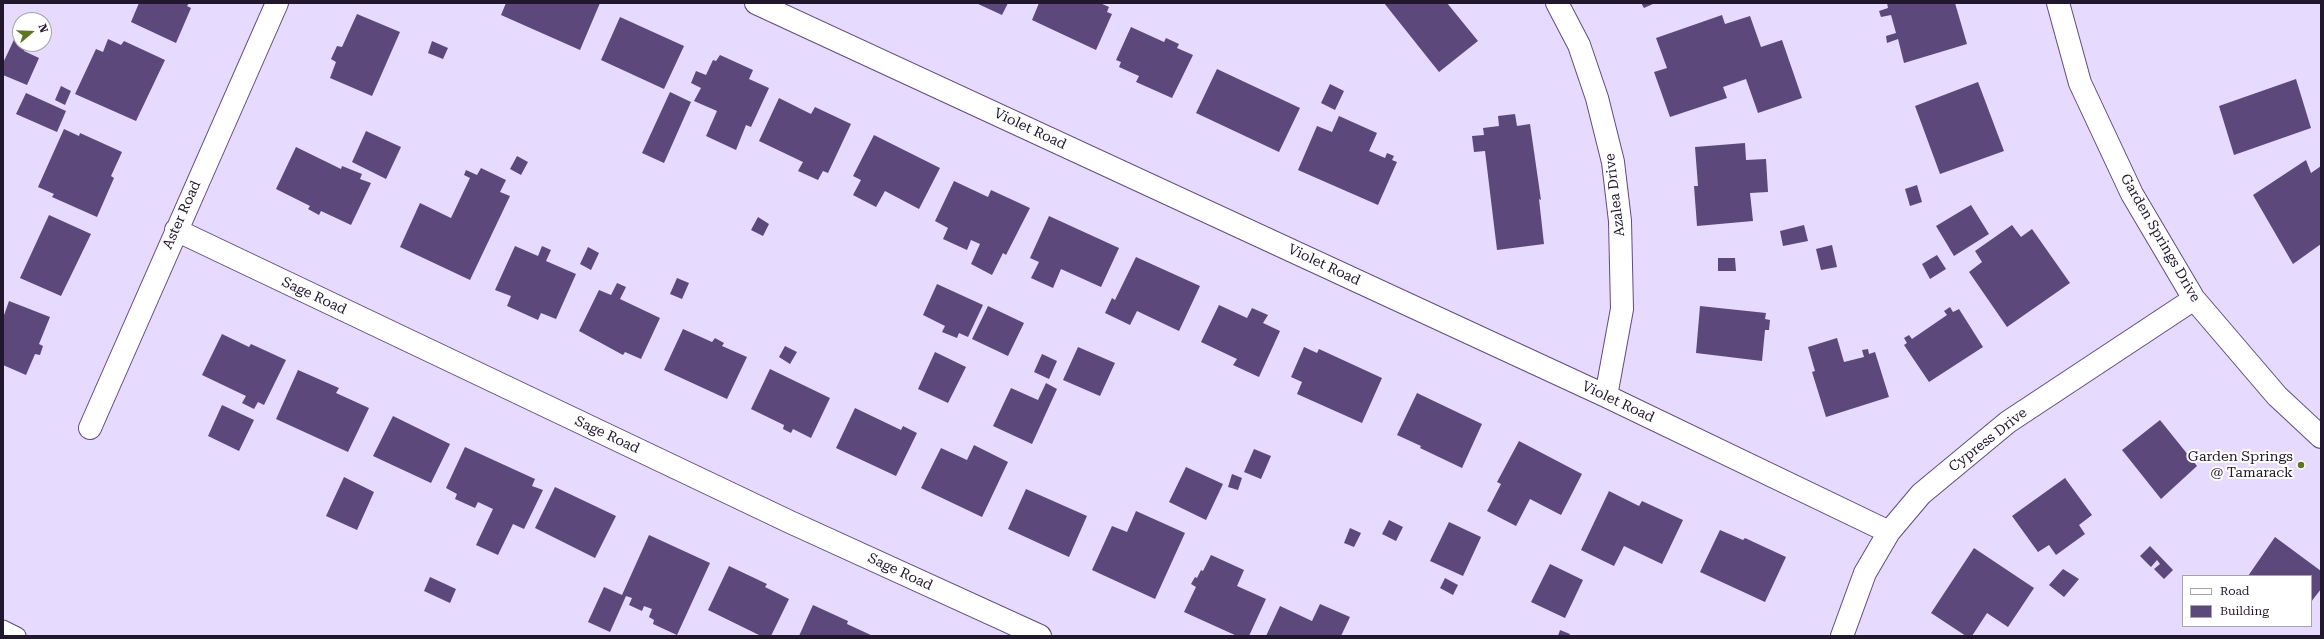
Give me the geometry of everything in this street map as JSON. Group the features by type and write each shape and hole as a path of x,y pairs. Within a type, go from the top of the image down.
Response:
{"street":[{"name":"Aster Road","path":"90,428 277,3"},
{"name":"Violet Road","path":"756,3 1606,396 1889,532"},
{"name":"Azalea Drive","path":"1557,3 1579,45 1597,98 1613,162 1620,221 1622,309 1606,396"},
{"name":"Garden Springs Drive","path":"2058,3 2080,83 2132,194 2194,300 2277,396 2321,437"},
{"name":"Sage Road","path":"176,230 790,522 1040,636"},
{"name":"Cypress Drive","path":"1842,636 1865,573 1889,532 1920,494 2008,422 2194,300"}],"lane":[{"path":"3,629 17,636"}],"building":[{"path":"139,3 189,3 187,6 191,8 176,43 131,22"},
{"path":"506,3 600,3 580,50 501,15"},
{"path":"976,3 1008,3 1002,15"},
{"path":"1039,3 1100,3 1109,7 1107,12 1112,14 1096,50 1032,20"},
{"path":"1384,3 1447,3 1478,41 1439,72"},
{"path":"1641,3 1655,3 1644,8"},
{"path":"1887,3 1955,3 1967,44 1904,63 1898,39 1887,43 1886,36 1896,33 1891,15 1881,17 1879,11 1888,8"},
{"path":"357,14 400,32 372,96 330,78 336,62 331,59 337,46 342,47"},
{"path":"1722,15 1725,24 1750,16 1761,47 1782,40 1802,98 1758,113 1746,79 1723,87 1727,98 1670,117 1654,72 1667,68 1656,38"},
{"path":"620,17 684,46 664,89 601,60"},
{"path":"1131,27 1164,42 1166,38 1179,44 1177,48 1193,55 1172,98 1136,82 1139,76 1119,67 1121,62 1116,60"},
{"path":"108,39 121,45 124,41 165,60 136,121 75,94 96,49 103,52"},
{"path":"432,41 448,48 443,59 428,53"},
{"path":"12,44 12,52 26,52 39,58 27,85 3,75 3,63"},
{"path":"720,55 753,70 749,79 769,88 751,127 746,125 736,150 706,136 717,111 694,101 701,88 691,83 696,71 706,75 713,60 716,61"},
{"path":"1217,69 1300,108 1279,152 1196,113"},
{"path":"2296,79 2311,128 2234,155 2219,106"},
{"path":"1978,82 2004,151 1940,174 1915,106"},
{"path":"1330,84 1344,91 1335,110 1321,103"},
{"path":"61,86 71,91 65,105 55,100"},
{"path":"670,92 691,102 664,163 642,153"},
{"path":"26,93 66,111 57,132 16,114"},
{"path":"779,98 811,114 815,107 851,124 828,173 823,171 818,180 798,171 803,162 759,141"},
{"path":"1515,114 1517,126 1530,124 1541,200 1539,199 1544,244 1497,250 1485,151 1474,152 1472,136 1484,135 1483,128 1499,126 1498,116"},
{"path":"1339,116 1377,133 1369,151 1385,158 1387,153 1394,156 1392,160 1397,162 1378,205 1298,170 1317,126 1332,132"},
{"path":"64,129 79,136 80,133 122,152 111,176 114,178 97,217 52,197 54,194 38,187"},
{"path":"366,131 401,147 386,179 352,162"},
{"path":"874,135 940,168 919,209 885,191 876,207 853,195 861,180 853,176"},
{"path":"1745,143 1746,160 1766,159 1768,192 1750,193 1753,221 1697,226 1694,186 1698,186 1695,147"},
{"path":"296,147 341,169 342,166 362,174 360,179 371,183 351,225 321,211 319,215 308,209 310,206 276,189"},
{"path":"517,156 528,162 521,175 510,169"},
{"path":"2306,160 2311,173 2321,166 2321,244 2293,264 2253,195"},
{"path":"481,168 506,180 500,192 510,196 470,280 400,247 420,203 451,218 470,178 464,175 466,170 477,175"},
{"path":"954,181 988,197 991,190 1030,208 1006,255 1003,253 992,275 971,264 980,244 971,240 967,250 943,239 948,228 935,221"},
{"path":"1917,185 1922,202 1910,206 1905,189"},
{"path":"1971,205 1989,234 1954,256 1936,226"},
{"path":"49,215 91,234 61,296 20,278"},
{"path":"1049,216 1119,248 1101,287 1061,269 1053,288 1031,278 1039,262 1030,258"},
{"path":"758,217 769,224 763,236 751,230"},
{"path":"1804,225 1808,241 1783,246 1780,231"},
{"path":"2012,225 2021,237 2032,229 2070,283 2007,327 1969,272 1982,262 1975,251"},
{"path":"1832,245 1837,267 1821,270 1816,249"},
{"path":"515,246 538,256 542,246 551,250 546,261 576,274 556,319 541,313 538,320 507,306 511,296 495,290"},
{"path":"588,247 599,253 591,270 580,264"},
{"path":"1937,255 1946,269 1930,279 1922,264"},
{"path":"1136,257 1200,286 1179,331 1137,311 1130,325 1105,313 1112,298 1115,300"},
{"path":"1718,258 1735,258 1736,271 1718,271"},
{"path":"677,278 689,283 682,299 670,294"},
{"path":"617,283 626,287 620,299 660,318 641,359 625,352 623,355 579,331 599,290 611,295"},
{"path":"937,284 983,305 968,337 959,333 957,338 942,332 945,326 923,315"},
{"path":"9,301 50,317 39,344 43,346 40,355 35,354 26,375 3,365 3,318"},
{"path":"1219,305 1247,318 1252,308 1268,315 1263,323 1280,331 1259,377 1233,365 1237,359 1201,342"},
{"path":"988,306 1024,323 1008,356 972,339"},
{"path":"1700,306 1766,313 1765,319 1770,320 1769,330 1765,330 1762,361 1696,353"},
{"path":"1950,307 1953,312 1959,309 1983,347 1929,382 1904,345 1907,343 1904,338 1909,335 1912,339 1947,315 1944,311"},
{"path":"683,329 712,342 715,338 724,343 722,346 747,357 727,399 664,370"},
{"path":"222,334 249,347 251,344 286,360 264,405 258,402 254,409 242,403 246,396 202,375"},
{"path":"1837,338 1844,362 1864,357 1862,350 1868,349 1869,354 1875,352 1889,397 1826,417 1812,372 1815,371 1808,347"},
{"path":"785,346 797,352 790,364 779,357"},
{"path":"1078,347 1115,363 1100,396 1063,380"},
{"path":"1304,347 1317,353 1319,349 1382,378 1362,423 1297,394 1302,382 1291,377"},
{"path":"935,352 966,367 948,403 918,389"},
{"path":"1042,354 1057,361 1049,379 1034,372"},
{"path":"770,369 830,398 811,438 793,429 791,433 783,429 784,425 751,409"},
{"path":"298,370 339,388 336,393 369,408 348,452 276,419"},
{"path":"1046,383 1057,389 1032,444 993,426 1011,388 1038,400"},
{"path":"1417,393 1482,424 1462,468 1397,435"},
{"path":"222,405 254,420 239,451 208,436"},
{"path":"855,408 901,430 903,426 917,433 896,476 836,448"},
{"path":"393,416 450,444 431,483 373,456"},
{"path":"2160,420 2197,466 2161,499 2122,450"},
{"path":"1519,441 1582,474 1561,515 1530,499 1516,526 1487,511 1501,484 1497,482"},
{"path":"974,445 1008,462 982,517 921,488 941,448 967,460"},
{"path":"465,447 535,479 532,486 543,490 524,529 513,524 498,555 476,545 493,509 478,502 475,508 455,499 457,494 446,488"},
{"path":"1254,449 1271,456 1261,479 1244,472"},
{"path":"1186,467 1223,484 1206,520 1169,502"},
{"path":"1232,474 1242,478 1238,490 1228,487"},
{"path":"344,477 374,492 357,530 326,516"},
{"path":"2065,478 2092,515 2079,525 2085,534 2056,555 2049,545 2038,552 2012,516"},
{"path":"555,487 616,516 595,558 535,528"},
{"path":"1026,489 1087,516 1069,557 1008,529"},
{"path":"1609,491 1639,506 1642,501 1683,520 1662,564 1624,546 1614,566 1581,550"},
{"path":"1136,511 1185,533 1155,599 1092,570 1112,526 1127,532"},
{"path":"1389,520 1403,527 1396,541 1382,534"},
{"path":"1449,522 1481,537 1463,576 1430,561"},
{"path":"1350,528 1361,533 1354,547 1344,543"},
{"path":"1720,530 1743,540 1745,538 1786,557 1765,602 1700,572"},
{"path":"649,535 710,563 677,635 653,624 654,620 649,617 652,609 644,606 642,611 629,605 632,598 626,596 610,632 588,622 604,587 622,595"},
{"path":"2275,537 2321,571 2321,589 2312,601 2312,575 2249,575"},
{"path":"2150,546 2173,570 2164,579 2154,569 2160,564 2157,560 2151,567 2140,556"},
{"path":"1974,548 2034,588 2008,627 1987,613 1972,636 1966,636 1931,613"},
{"path":"1211,555 1244,570 1237,586 1266,599 1249,636 1237,636 1184,612 1196,587 1191,584 1195,577 1197,578 1201,570 1203,571"},
{"path":"1550,564 1583,580 1565,618 1531,602"},
{"path":"729,566 767,584 765,587 789,599 771,636 761,636 708,610"},
{"path":"2063,569 2079,579 2064,597 2049,585"},
{"path":"430,577 456,589 450,603 424,591"},
{"path":"1445,578 1458,585 1453,595 1440,588"},
{"path":"1320,604 1350,617 1341,636 1266,636 1280,606 1312,621"},
{"path":"813,605 848,621 847,624 873,636 799,636"},
{"path":"1560,630 1570,634 1569,636 1558,636"}],"place":[{"name":"Garden Springs @ Tamarack","path":"2301,465"}]}
